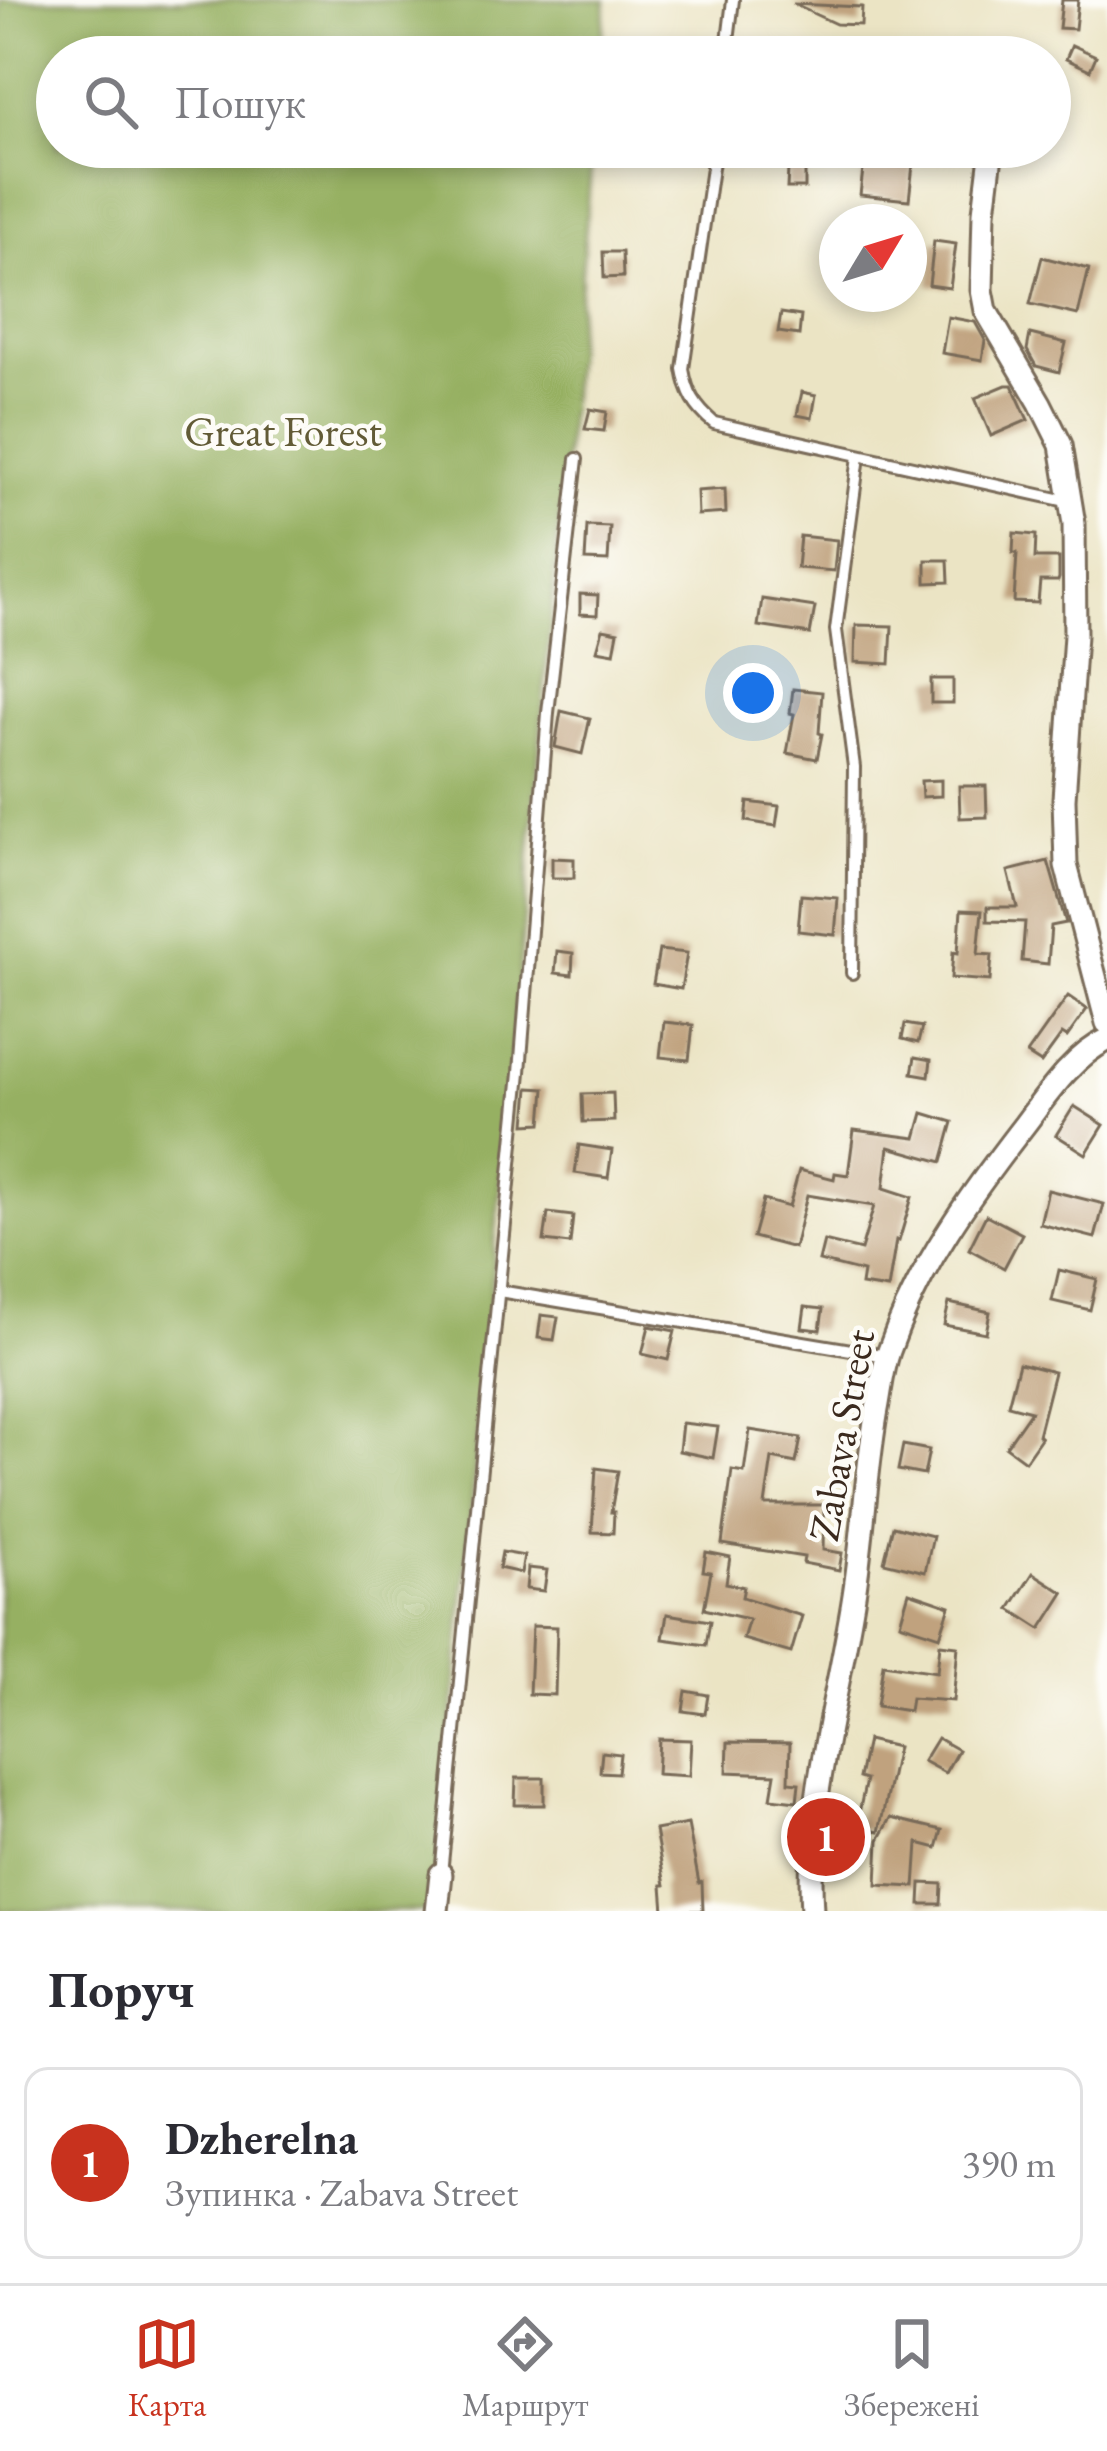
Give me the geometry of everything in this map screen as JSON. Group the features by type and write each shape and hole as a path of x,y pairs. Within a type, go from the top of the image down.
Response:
{"street":[{"path":"989,168 982,290 986,311 1061,445 1071,502 1075,635 1064,799 1066,865 1107,1023"},
{"name":"Zabava Street","path":"812,1911 813,1814 854,1593 887,1356 913,1296 969,1196 1046,1096 1092,1047 1107,1040"},
{"path":"437,1911 441,1874"}],"lane":[{"path":"729,36 734,0"},
{"path":"712,168 683,369 696,408 714,423 1071,502"},
{"path":"852,973 854,767 836,630 859,455"},
{"path":"441,1874 520,1072 548,713 578,459"},
{"path":"499,1291 887,1356"}],"green space":[{"name":"Great Forest","path":"0,0 606,0 603,36 36,36 36,168 591,168 435,1911 0,1911"}],"building":[{"path":"1062,0 1078,0 1075,29 1059,28"},
{"path":"793,4 862,7 861,25 836,24"},
{"path":"1071,47 1096,56 1090,70 1071,61"},
{"path":"863,168 913,168 909,200 860,195"},
{"path":"788,169 805,170 805,188 787,188"},
{"path":"934,241 956,244 950,288 929,285"},
{"path":"603,252 622,252 623,277 604,278"},
{"path":"1042,257 1089,269 1078,315 1030,304"},
{"path":"781,313 801,316 799,335 778,332"},
{"path":"948,317 975,322 985,340 982,360 942,353"},
{"path":"1030,334 1066,343 1059,372 1036,366 1027,350"},
{"path":"1012,385 1028,420 991,436 975,398"},
{"path":"802,392 816,395 812,418 797,415"},
{"path":"590,409 607,412 604,431 585,429"},
{"path":"725,489 726,513 698,515 697,491"},
{"path":"587,526 610,527 608,561 585,560"},
{"path":"1014,533 1036,535 1035,558 1059,558 1058,581 1040,581 1038,603 1014,602"},
{"path":"800,536 837,540 834,571 797,568"},
{"path":"926,560 948,560 949,582 926,583"},
{"path":"580,594 598,595 597,615 580,614"},
{"path":"762,599 815,607 810,634 758,626"},
{"path":"856,625 892,626 890,664 855,662"},
{"path":"603,629 618,632 614,653 597,650"},
{"path":"931,679 953,679 953,703 931,703"},
{"path":"793,689 822,692 817,759 787,753"},
{"path":"561,711 590,718 582,754 555,747"},
{"path":"941,780 941,796 922,797 921,781"},
{"path":"959,786 986,786 987,817 960,818"},
{"path":"748,802 779,806 776,826 746,821"},
{"path":"552,858 574,859 574,878 552,878"},
{"path":"1048,861 1066,923 1051,926 1048,964 1022,961 1025,922 987,921 987,907 1017,907 1008,871"},
{"path":"801,895 838,898 835,935 798,931"},
{"path":"961,910 982,911 978,954 992,955 990,981 951,978"},
{"path":"659,950 687,953 681,989 653,984"},
{"path":"557,951 573,953 572,975 555,973"},
{"path":"1068,996 1087,1009 1041,1063 1027,1054"},
{"path":"664,1022 693,1025 689,1060 660,1057"},
{"path":"905,1024 922,1027 918,1043 902,1039"},
{"path":"915,1057 931,1060 929,1076 912,1073"},
{"path":"529,1088 545,1089 542,1123 526,1124"},
{"path":"613,1093 614,1121 583,1122 582,1094"},
{"path":"1074,1106 1104,1125 1086,1154 1056,1135"},
{"path":"923,1113 953,1122 942,1162 889,1147 884,1188 912,1197 896,1240 888,1289 861,1285 863,1272 819,1261 824,1241 861,1250 874,1206 807,1195 794,1248 753,1237 763,1200 789,1207 799,1170 834,1179 835,1173 848,1175 854,1130 916,1138"},
{"path":"579,1145 612,1150 608,1178 575,1173"},
{"path":"1048,1190 1104,1204 1095,1238 1040,1224"},
{"path":"548,1213 573,1216 570,1244 544,1241"},
{"path":"986,1215 1022,1234 1004,1268 969,1249"},
{"path":"1059,1270 1097,1279 1090,1310 1052,1301"},
{"path":"949,1303 990,1312 986,1333 944,1325"},
{"path":"805,1307 823,1309 820,1330 802,1328"},
{"path":"541,1315 558,1317 554,1340 538,1338"},
{"path":"649,1326 675,1331 668,1360 642,1354"},
{"path":"1019,1363 1054,1372 1041,1438 1025,1461 1006,1447 1031,1411 1008,1405"},
{"path":"682,1423 718,1427 713,1458 679,1451"},
{"path":"750,1430 801,1438 796,1463 772,1458 765,1505 824,1505 823,1550 842,1553 839,1570 803,1563 804,1557 722,1544 732,1470 744,1472"},
{"path":"903,1445 929,1450 924,1475 898,1470"},
{"path":"596,1468 618,1471 611,1512 613,1533 592,1532"},
{"path":"893,1526 933,1536 925,1572 884,1562"},
{"path":"502,1552 524,1556 521,1573 499,1568"},
{"path":"706,1552 730,1557 726,1583 744,1587 742,1597 802,1616 791,1653 743,1639 749,1619 704,1609 711,1572 703,1571"},
{"path":"528,1568 547,1570 544,1591 526,1589"},
{"path":"1033,1573 1064,1593 1041,1629 1010,1609"},
{"path":"909,1592 950,1606 940,1636 900,1623"},
{"path":"667,1614 710,1621 706,1645 663,1639"},
{"path":"532,1626 557,1627 555,1695 529,1694"},
{"path":"940,1644 958,1646 953,1701 911,1698 909,1711 877,1706 883,1664 937,1672"},
{"path":"686,1691 708,1695 705,1714 683,1711"},
{"path":"937,1738 958,1750 945,1773 923,1761"},
{"path":"659,1739 691,1740 689,1776 657,1774"},
{"path":"867,1740 897,1747 879,1832 856,1827 866,1780 859,1778"},
{"path":"728,1742 790,1743 789,1782 799,1783 797,1801 771,1798 775,1774 727,1772"},
{"path":"602,1752 620,1754 618,1773 600,1772"},
{"path":"516,1778 544,1778 544,1805 515,1805"},
{"path":"891,1818 942,1830 937,1848 918,1843 915,1887 877,1885 879,1840"},
{"path":"688,1824 702,1882 703,1911 664,1911 665,1885 655,1830"},
{"path":"921,1883 942,1884 941,1904 920,1904"}],"place":[{"name":"Dzherelna","path":"826,1837"}]}
